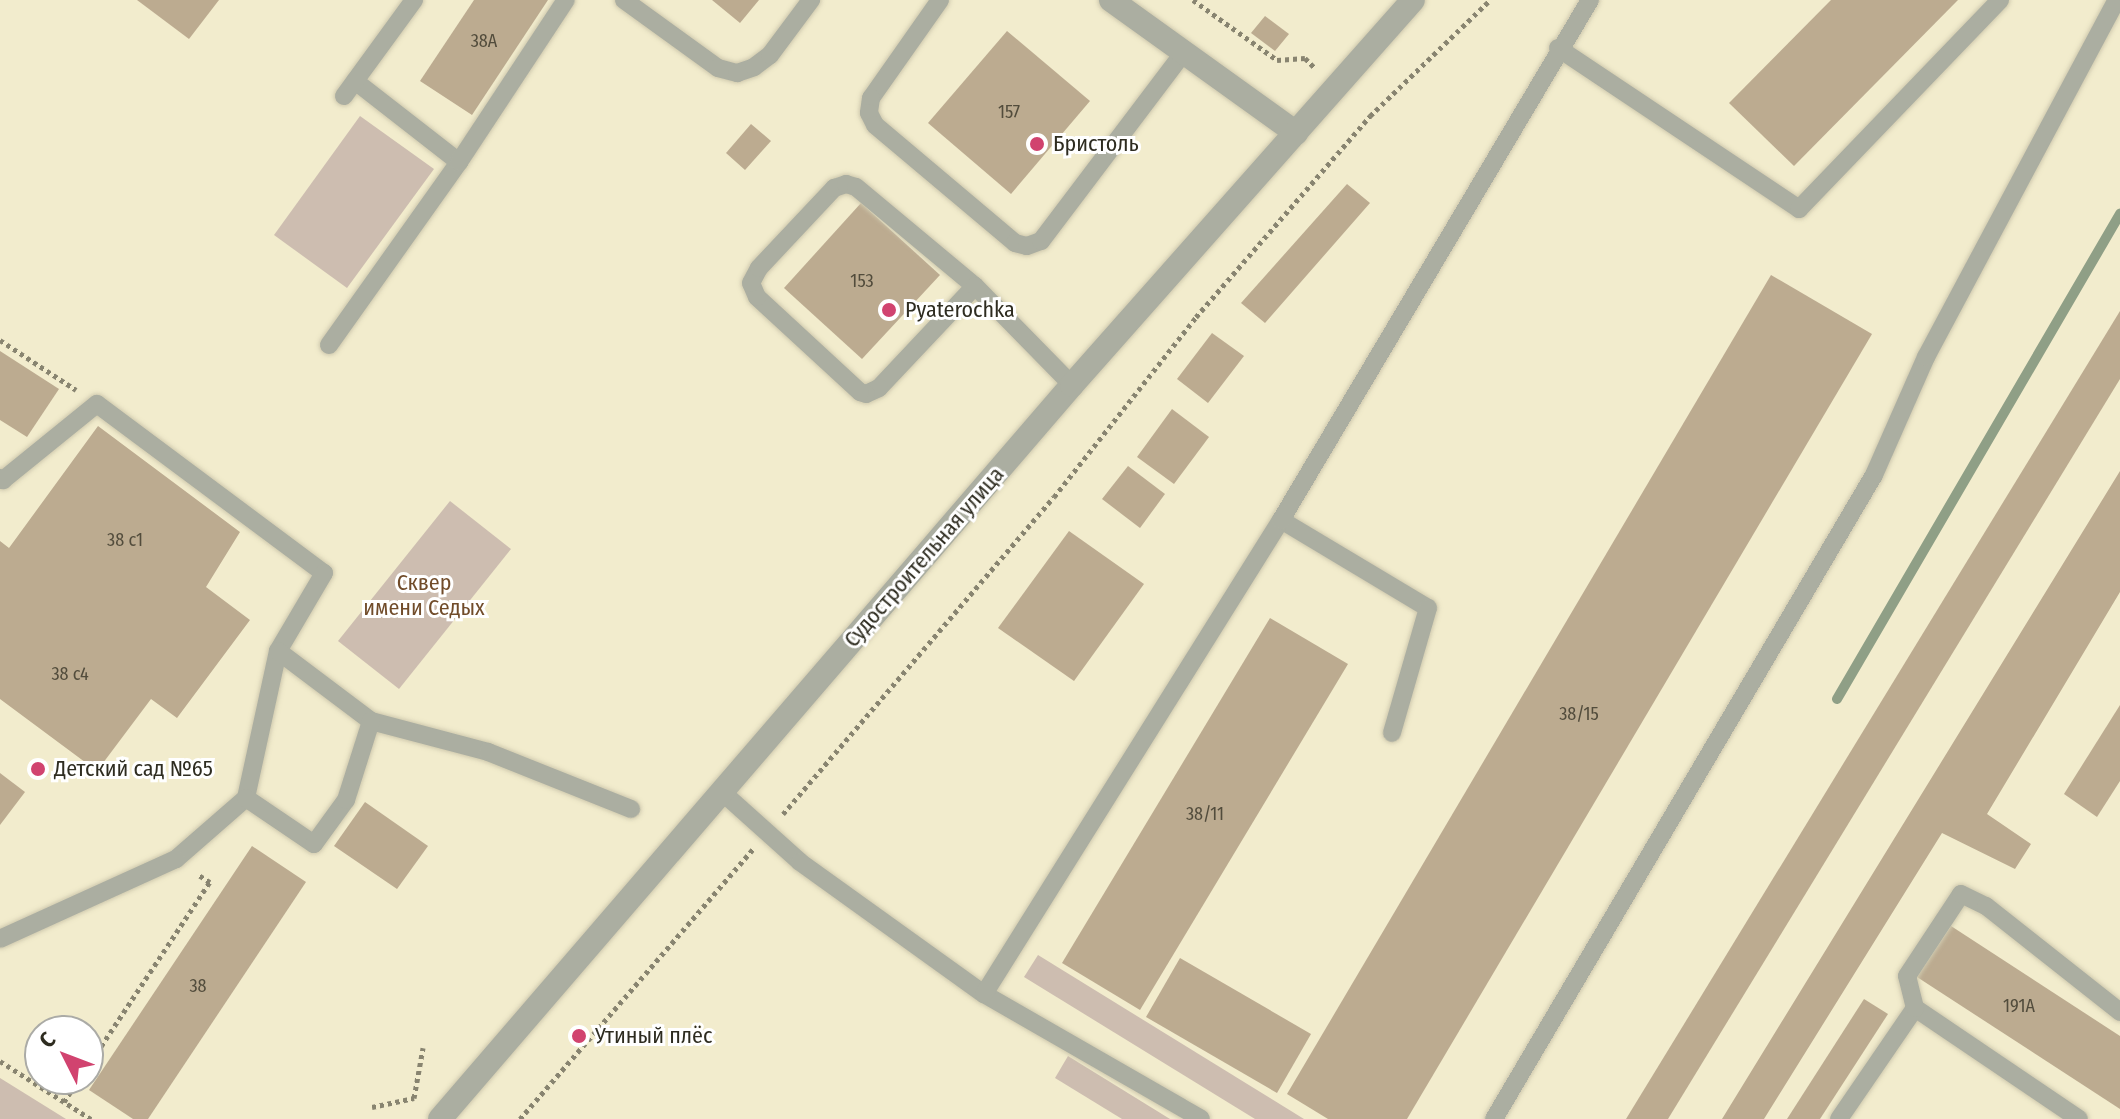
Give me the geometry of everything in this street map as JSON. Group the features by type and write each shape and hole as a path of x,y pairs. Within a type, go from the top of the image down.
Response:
{"street":[{"path":"1111,0 1296,133"},
{"name":"Судостроительная улица","path":"440,1119 1072,385 1413,0"}],"lane":[{"path":"414,0 350,89 459,162"},
{"path":"329,345 459,162 566,0"},
{"path":"624,0 718,68 737,73 770,55 811,0"},
{"path":"940,0 871,98 869,113 875,125 1015,243 1027,246 1041,241 1184,52"},
{"path":"984,994 1281,520 1558,48 1590,0"},
{"path":"1558,48 1799,209 2000,0"},
{"path":"1494,1119 1874,475 1926,357 2117,0"},
{"path":"975,286 879,388 866,394 860,392 757,297 751,283 759,268 834,188 846,184 865,193 975,286 1072,385"},
{"path":"0,478 3,480 97,404 324,573 278,651 246,798 176,859 0,939"},
{"path":"1281,520 1428,608 1392,733"},
{"path":"278,651 371,721 488,752 631,809"},
{"path":"246,798 314,844 346,800 371,721"},
{"path":"721,791 800,862 984,994 1201,1119"},
{"path":"2079,1119 1915,1008 1907,976 1961,894 1986,906 2120,1012"},
{"path":"1839,1119 1915,1008"}],"path":[{"path":"1193,0 1277,60 1305,58"},
{"path":"520,1119 1054,497 1206,305 1370,116 1490,0"},
{"path":"0,340 97,404"},
{"path":"104,1042 210,882 176,859"},
{"path":"372,1107 414,1098 423,1048"},
{"path":"0,1061 91,1119"},
{"path":"64,1102 69,1095"}],"green space":[{"path":"360,116 434,169 347,288 274,235"},
{"name":"Сквер имени Седых","path":"450,501 511,549 399,689 338,641"},
{"path":"1038,955 1304,1119 1255,1119 1024,977"},
{"path":"1068,1056 1170,1119 1122,1119 1055,1078"},
{"path":"0,1078 66,1119 0,1119"}],"building":[{"path":"137,0 219,0 189,39"},
{"path":"474,0 548,0 472,115 420,81"},
{"path":"712,0 759,0 740,23"},
{"path":"1831,0 1958,0 1794,166 1729,103"},
{"path":"1265,16 1289,34 1275,51 1251,33"},
{"path":"1007,31 1090,101 1011,194 928,123"},
{"path":"751,124 771,141 745,170 726,153"},
{"path":"1347,184 1370,203 1265,323 1241,303"},
{"path":"861,203 940,275 862,359 784,288"},
{"path":"1771,275 1872,334 1407,1119 1328,1119 1287,1094"},
{"path":"2120,311 2120,379 1668,1119 1626,1119"},
{"path":"1212,333 1244,356 1208,403 1177,379"},
{"path":"0,351 59,389 27,437 0,420"},
{"path":"1172,409 1209,437 1174,484 1137,457"},
{"path":"98,426 240,532 206,587 250,620 177,718 151,699 97,771 0,699 0,541 9,548"},
{"path":"1128,466 1165,494 1140,528 1102,499"},
{"path":"2120,471 2120,592 1987,814 2031,844 2015,869 1942,833 1764,1119 1722,1119"},
{"path":"1069,531 1144,584 1074,681 998,628"},
{"path":"1270,618 1348,664 1140,1010 1062,963"},
{"path":"2120,705 2120,781 2097,817 2064,794"},
{"path":"0,773 25,792 0,825"},
{"path":"365,802 428,846 397,889 334,846"},
{"path":"252,846 306,882 148,1119 133,1119 97,1095 104,1095 104,1068"},
{"path":"1951,926 2120,1036 2120,1109 1917,977"},
{"path":"1180,958 1311,1034 1277,1093 1146,1017"},
{"path":"1864,999 1888,1014 1820,1119 1787,1119"}],"waterway":[{"path":"1837,699 2120,214"}],"place":[{"name":"Бристоль","path":"1037,144"},
{"name":"Pyaterochka","path":"889,310"},
{"name":"Детский сад №65","path":"38,769"},
{"name":"Утиный плёс","path":"579,1036"}]}
